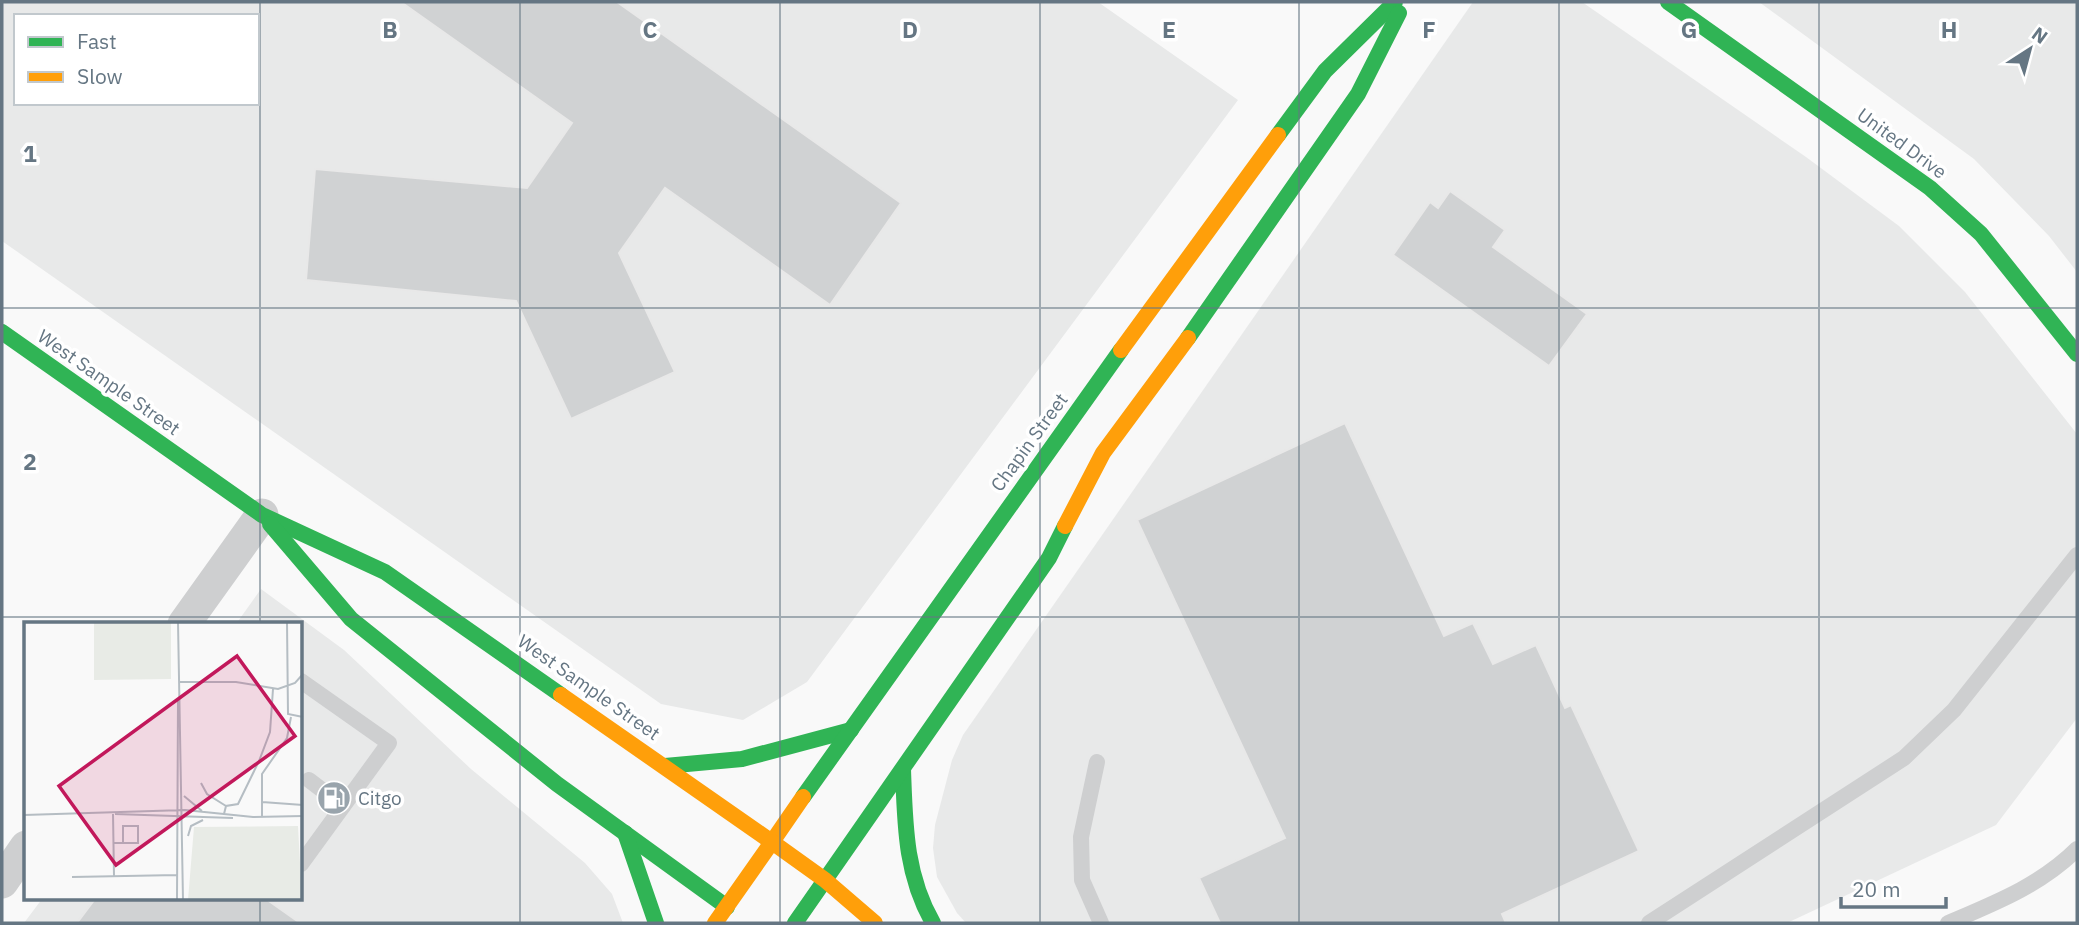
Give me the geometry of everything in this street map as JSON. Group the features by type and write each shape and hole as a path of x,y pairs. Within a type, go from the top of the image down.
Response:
{"main road":[{"name":"Chapin Street","path":"795,923 1049,558 1103,453 1237,270 1342,83 1395,2"},
{"name":"Chapin Street","path":"715,923 732,911 772,842 1051,446 1405,2"},
{"name":"United Drive","path":"1668,2 1930,188 1981,234 2077,354"},
{"name":"West Sample Street","path":"2,332 262,515 385,572 772,842 825,880 875,923"},
{"name":"West Sample Street","path":"262,515 351,618 557,784 732,911"},
{"path":"665,766 742,759 851,730"},
{"path":"903,769 907,866 920,905 933,923"},
{"path":"625,833 646,887 656,923"}],"street":[{"path":"185,622 262,515"},
{"path":"2,882 24,850"}],"lane":[{"path":"1649,923 1903,758 1954,710 2077,555"},
{"path":"303,682 389,743 303,861"},
{"path":"1097,762 1081,837 1082,880 1101,923"},
{"path":"309,780 344,806"},
{"path":"1948,923 2016,893 2056,870 2077,849"}],"shaded area":[{"path":"2,2 1098,2 1238,100 807,682 743,720 661,704 2,241"},
{"path":"1473,2 1582,2 1806,157 1899,226 1965,292 2077,434 2077,718 1996,825 1787,923 966,923 957,913 937,877 933,848 935,825 952,760 963,735"},
{"path":"1759,2 2077,2 2077,272 2049,236 1974,159"},
{"path":"261,589 344,650 471,769 585,863 612,894 623,923 24,923 41,900 303,900 303,622 237,622"}],"building":[{"path":"401,2 617,2 901,203 830,305 665,188 619,253 675,372 571,419 516,301 306,280 315,169 527,188 572,123"},
{"path":"1450,191 1505,230 1493,247 1587,314 1549,366 1393,255 1430,202 1438,208"},
{"path":"1345,423 1444,636 1473,623 1493,664 1536,645 1565,708 1571,705 1639,851 1502,914 1506,923 1220,923 1199,878 1285,838 1137,520"},
{"path":"94,900 267,900 300,923 77,923"}],"traffic: fast":[{"path":"1278,135 1325,71 1395,2"},
{"path":"1668,2 1930,188 1981,234 2077,354"},
{"path":"1188,338 1358,94 1399,13"},
{"path":"2,332 262,515 385,572 561,695"},
{"path":"803,797 1121,350"},
{"path":"270,524 351,619 557,784 727,907"},
{"path":"825,880 1049,558 1065,526"},
{"path":"665,766 742,759 851,730"},
{"path":"903,769 908,848 917,886 933,923"},
{"path":"625,833 656,923"},
{"path":"795,923 825,880"}],"traffic: slow":[{"path":"1121,350 1278,135"},
{"path":"1065,526 1103,453 1188,338"},
{"path":"561,695 772,842 803,797"},
{"path":"715,923 772,842 825,880 875,923"}],"place":[{"name":"Citgo","path":"334,798"}]}
